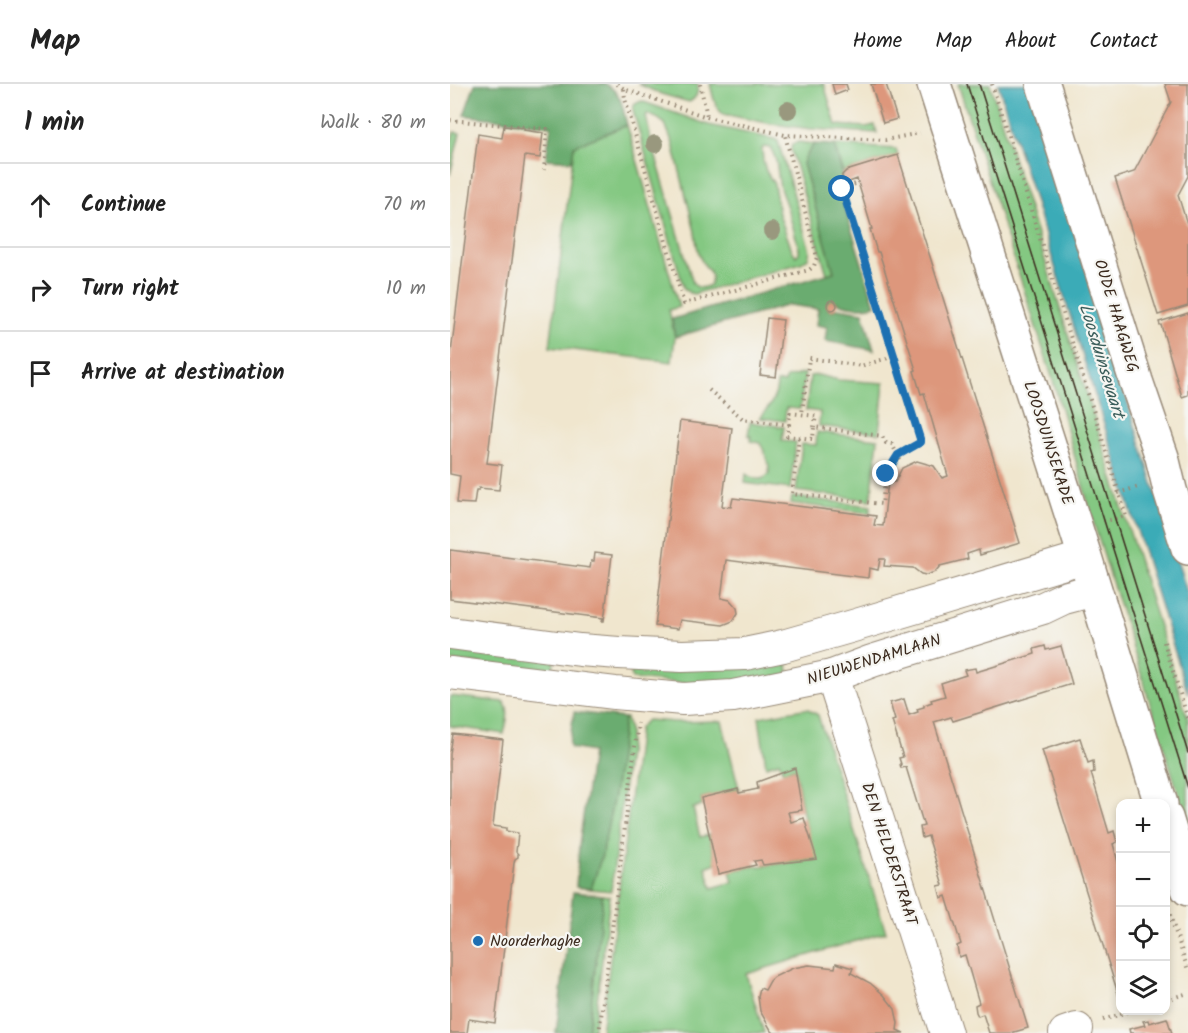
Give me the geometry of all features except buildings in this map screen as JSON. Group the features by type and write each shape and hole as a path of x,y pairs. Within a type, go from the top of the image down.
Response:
{"main road":[{"name":"LOOSDUINSEKADE","path":"934,84 1159,799"},
{"name":"OUDE HAAGWEG","path":"1043,84 1162,457 1170,492 1188,548"},
{"path":"1170,831 1188,889"}],"street":[{"path":"450,633 619,653 682,656 745,654 783,646 1085,557"},
{"path":"1036,572 1043,608"},
{"name":"NIEUWENDAMLAAN","path":"450,673 683,699 733,696 832,676 1094,590"},
{"name":"DEN HELDERSTRAAT","path":"832,676 946,1033"}],"path":[{"path":"617,84 624,89 707,117 785,135 885,140 927,131"},
{"path":"700,84 707,117"},
{"path":"992,84 1118,493 1170,492"},
{"path":"624,89 684,304 809,270 813,266 817,257 785,135"},
{"path":"450,120 547,129 544,170"},
{"path":"799,438 792,494 882,504 886,474 898,455 921,442 842,189 855,184"},
{"path":"802,414 809,358 861,366 895,356"},
{"path":"709,390 743,419 789,425"},
{"path":"790,413 802,414 816,416 813,439 787,436 790,413"},
{"path":"814,427 882,436 886,443 892,444 902,464"},
{"path":"1164,642 1188,719"},
{"path":"599,1033 642,695"},
{"path":"1167,907 1188,970"},
{"path":"1170,999 1188,993"}],"green space":[{"path":"475,84 605,84 619,96 627,125 574,146 572,161 546,159 551,126 464,115"},
{"path":"638,84 698,84 698,87 695,97 689,102"},
{"path":"710,84 824,84 836,125 866,127 875,125 877,133 812,129 723,114 716,104"},
{"path":"958,84 990,84 1188,719 1188,824 1094,524 1052,377"},
{"path":"641,101 709,125 778,141 810,251 808,258 801,263 694,294 684,289 633,111 635,104","holes":["647,114 665,124 673,144 698,251 711,276 710,285 705,287 699,288 693,283 651,140","770,148 775,159 780,188 799,249 796,256 779,214 774,184 766,171 762,149"]},
{"path":"627,125 679,307 669,310 675,337 672,362 550,347 574,146"},
{"path":"454,132 460,133 450,175 450,144"},
{"path":"799,142 814,144 803,164 834,272 827,274 791,150 792,144"},
{"path":"814,144 834,145 842,172 843,184 838,186 875,305 853,307 832,300 828,302 828,309 832,311 838,308 863,312 874,350 825,341 827,327 816,325 818,309 789,305 675,337 672,319 834,272 803,164"},
{"path":"834,145 896,149 898,155 843,172"},
{"path":"805,373 800,409 786,408 785,421 760,418 772,401 777,382 785,383 786,378"},
{"path":"818,375 839,380 884,383 879,433 819,426 820,412 806,410 810,376"},
{"path":"750,422 784,427 782,441 796,442 790,489 745,483 746,474 758,479 769,474 767,458 760,443 750,441 751,436 748,435"},
{"path":"817,432 878,439 871,500 796,491 802,444 816,445"},
{"path":"792,497 871,506 870,513 791,503"},
{"path":"450,641 554,660 553,670 450,661"},
{"path":"785,656 790,675 718,686 632,679 631,674 633,667"},
{"path":"450,696 504,702 508,713 504,734 450,726"},
{"path":"808,709 818,715 886,932 746,974 764,1033 601,1033 639,728 647,720 722,721 739,789 701,798 702,806 693,808 700,837 709,835 716,863 706,867 712,888 733,882 730,871 816,859 804,818 795,768 783,771 779,762 766,766 759,717"},
{"path":"574,712 624,718 614,795 602,855 591,889 576,887 579,846 592,752 571,748 569,744"},
{"path":"624,718 626,718 629,730 629,744 611,891 591,889 602,855 614,795"},
{"path":"573,892 602,895 588,1033 556,1033"},
{"path":"602,895 610,896 593,1033 588,1033 602,907"}],"water":[{"name":"Loosduinsevaart","path":"998,84 1028,84 1188,595 1188,694"}],"tram line":[{"path":"967,84 1188,788"},
{"path":"979,84 1188,753"}],"place":[{"name":"Noorderhaghe","path":"478,941"}],"route":[{"path":"842,189 921,442 898,455 886,474"}]}
